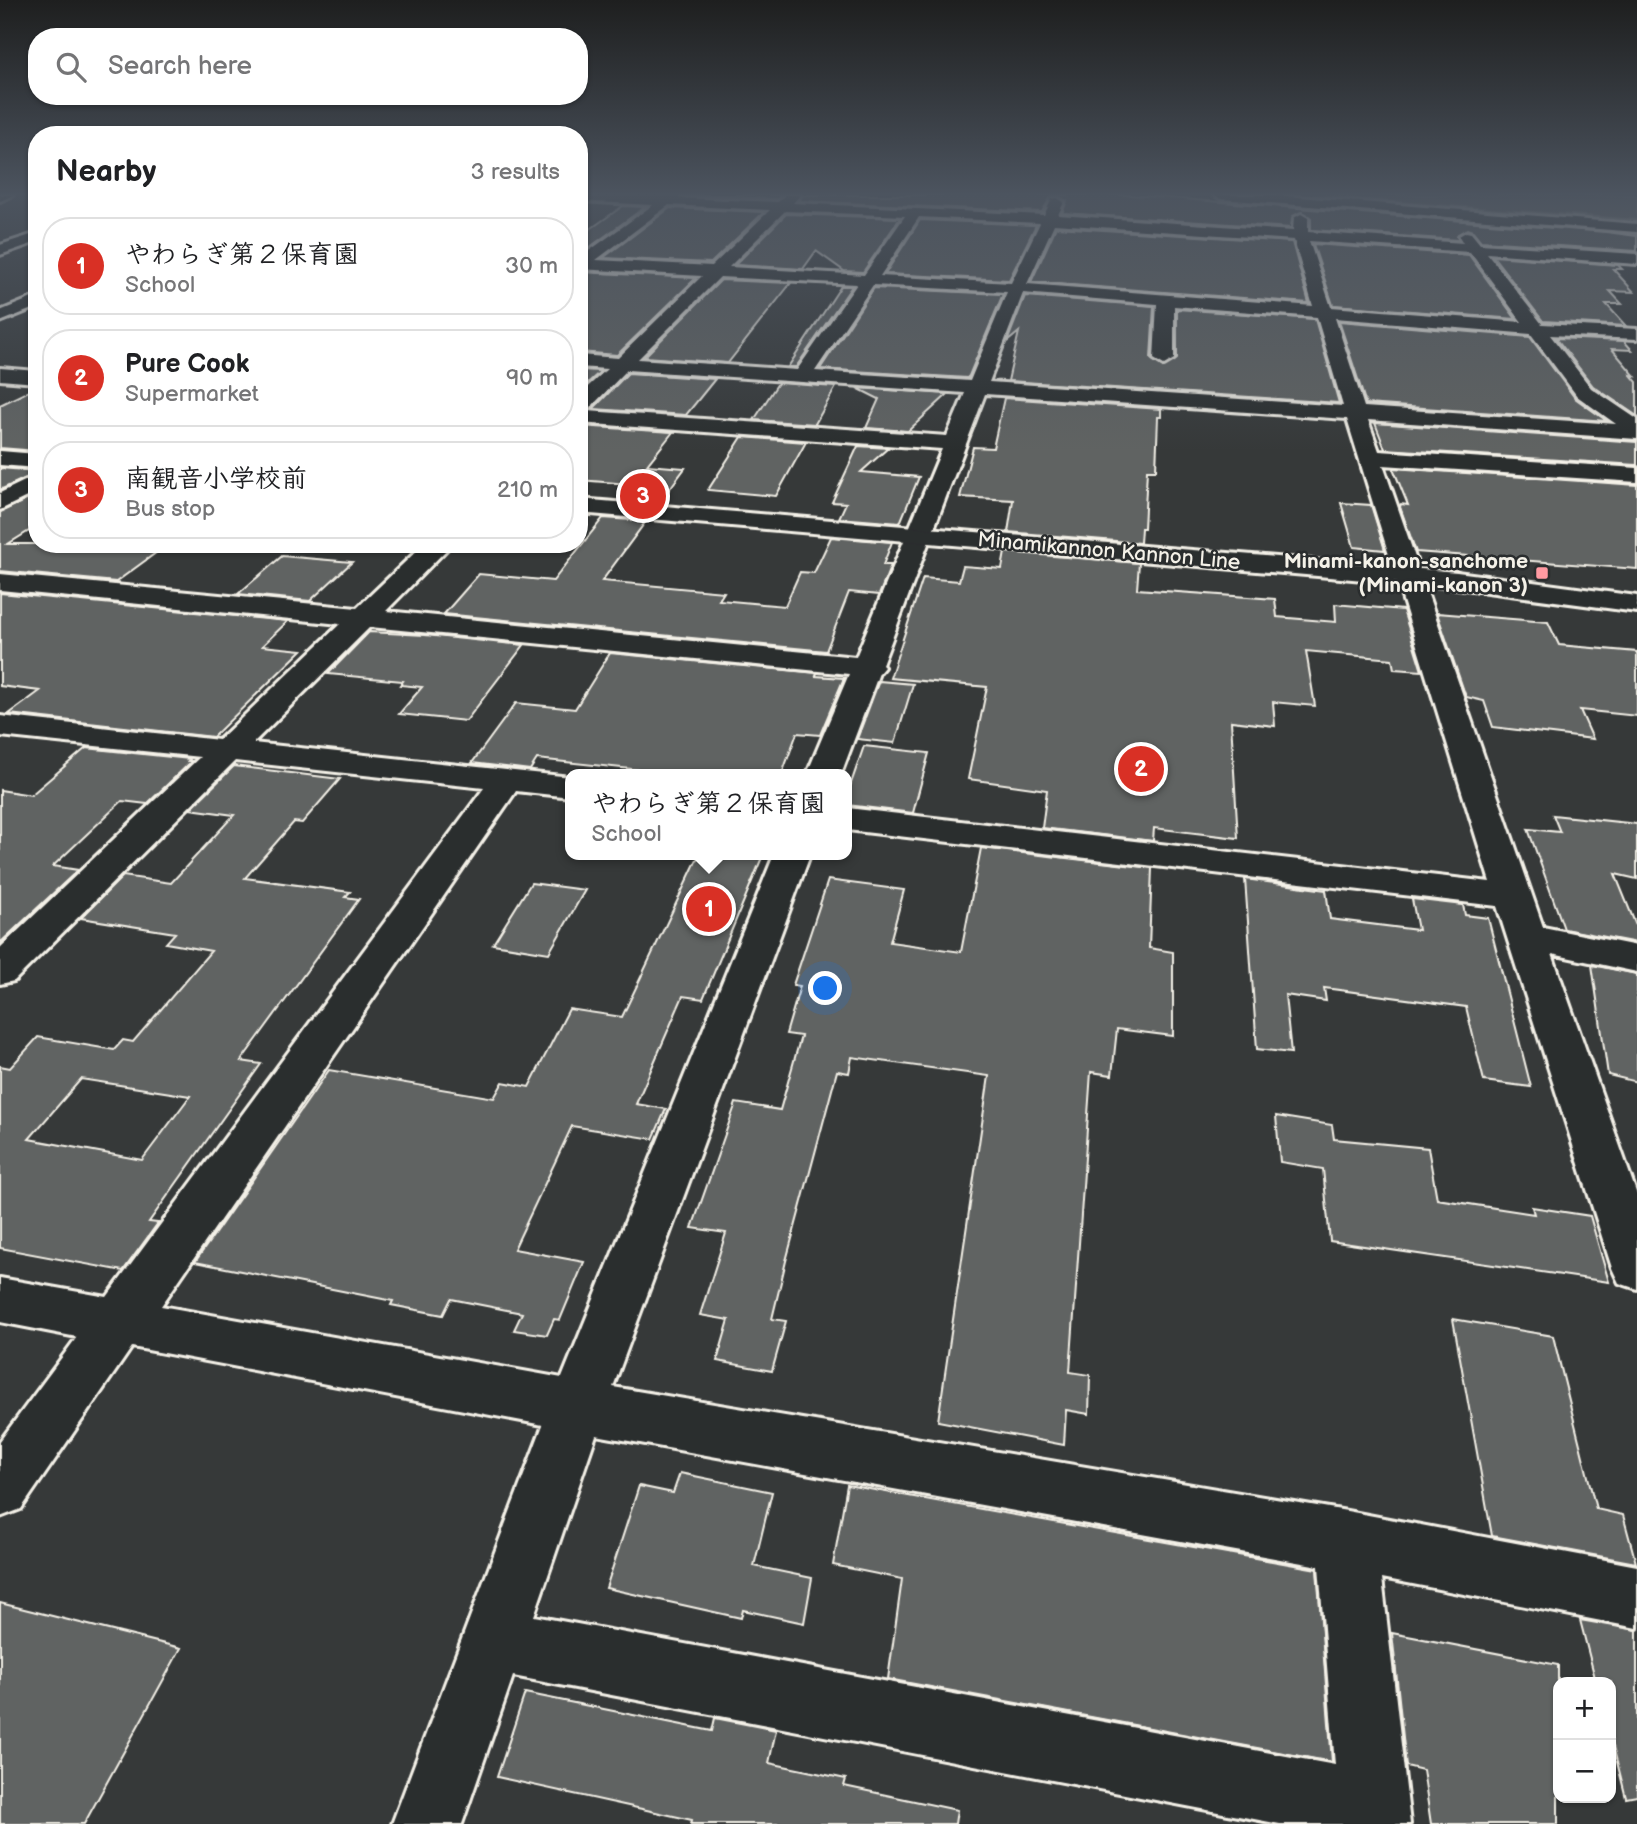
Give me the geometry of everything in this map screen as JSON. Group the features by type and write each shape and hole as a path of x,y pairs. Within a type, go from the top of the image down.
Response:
{"street":[{"path":"588,399 711,280"},
{"path":"802,376 866,280"},
{"path":"886,280 1017,288 1538,330 1637,334"},
{"path":"826,769 869,667 1021,280"},
{"path":"1315,280 1323,313 1357,413 1368,457 1511,896 1637,1268"},
{"path":"1499,280 1584,392 1637,430"},
{"path":"1164,359 1166,301"},
{"path":"0,317 28,305"},
{"path":"0,323 24,325"},
{"path":"588,362 1637,430"},
{"path":"0,374 28,376"},
{"path":"588,418 957,443"},
{"path":"1368,457 1637,475"},
{"path":"0,458 28,460"},
{"path":"0,503 28,487"},
{"name":"Minamikannon Kannon Line","path":"588,507 1407,576 1637,604"},
{"path":"0,971 430,553"},
{"path":"0,582 869,667"},
{"path":"0,726 565,786"},
{"path":"0,1489 123,1321 507,780"},
{"path":"852,820 1511,896"},
{"path":"427,1824 578,1406 790,860"},
{"path":"1526,936 1637,958"},
{"path":"0,1300 578,1406 1348,1541 1637,1597"},
{"path":"493,1640 1374,1816 1348,1541"}],"building":[{"path":"588,280 694,280 617,355 588,353"},
{"path":"721,280 791,283 728,363 644,357"},
{"path":"1303,280 1309,303 1031,282"},
{"path":"1325,280 1487,280 1516,319 1333,305"},
{"path":"1512,280 1623,280 1634,292 1610,291 1622,304 1606,304 1626,326 1543,321"},
{"path":"841,286 852,286 796,367 788,367"},
{"path":"874,288 1003,294 969,376 820,369"},
{"path":"1025,296 1154,306 1151,359 1163,367 1177,359 1177,309 1315,319 1339,403 1008,381 1019,332 1007,342"},
{"path":"1339,321 1530,337 1575,398 1607,421 1366,404"},
{"path":"1556,338 1624,341 1632,350 1612,349 1635,376 1631,375 1637,382 1637,416 1593,386"},
{"path":"588,370 601,371 588,383"},
{"path":"628,373 715,379 686,415 593,409"},
{"path":"778,383 836,387 815,424 754,420"},
{"path":"857,388 948,394 908,431 866,428 879,399"},
{"path":"28,391 28,450 0,448 0,405"},
{"path":"1004,398 1161,409 1161,417 1158,417 1156,470 1147,470 1144,528 1141,528 1140,543 1008,532 1013,500 960,497 973,447 993,448"},
{"path":"1375,423 1637,442 1637,465 1385,449"},
{"path":"588,427 673,432 647,465 685,468 659,503 618,500 630,484 588,481"},
{"path":"742,437 806,442 776,496 708,490"},
{"path":"858,446 888,448 861,472 919,477 900,523 839,518 846,503 832,502"},
{"path":"0,468 28,470 28,477 0,490"},
{"path":"1393,468 1637,485 1637,569 1416,552 1400,507 1401,504 1408,505"},
{"path":"28,499 28,532 8,544 28,544 28,553 156,553 116,582 0,571 0,512"},
{"path":"1341,503 1371,505 1385,550 1354,547"},
{"path":"603,518 646,521 602,581 724,592 719,600 785,606 800,572 814,573 831,537 892,542 883,565 891,565 879,595 849,592 826,651 444,614 479,574 553,581 575,553 588,553 588,537"},
{"path":"1005,552 1139,563 1137,589 1275,599 1277,617 1336,622 1335,604 1403,610 1422,671 1394,669 1392,659 1306,651 1315,706 1273,702 1275,726 1231,721 1238,838 1154,828 1153,841 1042,828 1047,790 968,779 987,687 890,678 923,578 959,581 963,566 1002,569"},
{"path":"282,556 352,562 310,601 238,594"},
{"path":"0,593 288,621 262,646 302,650 213,737 9,714 40,691 0,686"},
{"path":"1437,613 1548,622 1559,645 1637,652 1637,716 1580,710 1593,739 1493,727 1484,701 1466,697"},
{"path":"369,632 524,645 466,721 399,714 422,687 400,685 403,681 328,674"},
{"path":"610,653 817,673 816,676 844,678 820,735 797,733 784,769 632,769 537,759 530,770 472,763 516,703 575,709"},
{"path":"879,681 913,684 895,743 857,739"},
{"path":"864,746 929,753 913,813 852,806 852,781"},
{"path":"86,748 192,761 147,804 122,801 53,866 78,870 0,943 0,790 31,795"},
{"path":"234,766 340,779 302,823 294,822 245,878 350,892 345,897 359,899 241,1061 261,1064 149,1222 158,1223 123,1271 0,1248 0,1066 10,1068 38,1037 114,1050 123,1040 133,1042 211,951 166,943 175,933 81,918 123,876 171,883 234,815 190,809","holes":["81,1079 190,1096 142,1160 29,1139"]},
{"path":"1553,815 1637,824 1637,879 1615,874 1637,928 1637,943 1564,929 1528,829 1560,832"},
{"path":"981,848 1152,868 1149,948 1173,952 1173,1036 1117,1029 1112,1075 1091,1072 1070,1372 1090,1375 1089,1414 1066,1410 1064,1445 938,1421 989,1076 852,1057 849,1073 837,1071 786,1261 772,1319 786,1321 772,1371 717,1361 729,1320 700,1315 726,1233 692,1228 736,1103 780,1110 801,1036 786,1034 800,986 793,985 828,880 904,890 890,942 961,952"},
{"path":"697,860 761,860 703,999 683,996 636,1104 666,1109 653,1139 572,1126 514,1249 584,1262 560,1320 554,1319 547,1335 514,1330 522,1313 451,1299 443,1315 391,1305 393,1301 195,1262 329,1070 494,1098 503,1082 529,1087 569,1009 622,1017"},
{"path":"1245,879 1326,890 1330,919 1418,930 1412,899 1463,905 1465,915 1488,918 1531,1087 1484,1081 1466,1007 1324,988 1326,1001 1285,995 1291,1053 1257,1049"},
{"path":"531,883 585,890 549,953 493,944"},
{"path":"1592,965 1637,974 1637,1082 1608,1075"},
{"path":"1276,1116 1332,1125 1334,1139 1428,1148 1437,1199 1534,1214 1532,1207 1590,1216 1609,1282 1330,1241 1323,1169 1280,1162"},
{"path":"1453,1319 1553,1336 1596,1509 1623,1515 1636,1563 1492,1536"},
{"path":"680,1473 772,1492 754,1566 812,1578 804,1623 743,1610 741,1618 606,1588 639,1486 673,1493"},
{"path":"847,1485 1317,1569 1332,1762 888,1679 902,1579 833,1565"},
{"path":"0,1603 181,1648 84,1824 0,1824"},
{"path":"1580,1620 1637,1630 1637,1796 1626,1798 1616,1758 1616,1677 1595,1677"},
{"path":"1392,1633 1558,1665 1558,1677 1553,1677 1553,1803 1558,1803 1558,1824 1431,1824 1423,1770 1406,1766"},
{"path":"525,1693 712,1731 715,1718 776,1730 769,1763 846,1779 844,1786 957,1810 955,1824 691,1824 692,1820 497,1777"}],"place":[{"name":"南観音小学校前","path":"643,496"},
{"name":"Minami-kanon-sanchome (Minami-kanon 3)","path":"1542,573"},
{"name":"Pure Cook","path":"1141,769"},
{"name":"やわらぎ第２保育園","path":"709,909"}]}
